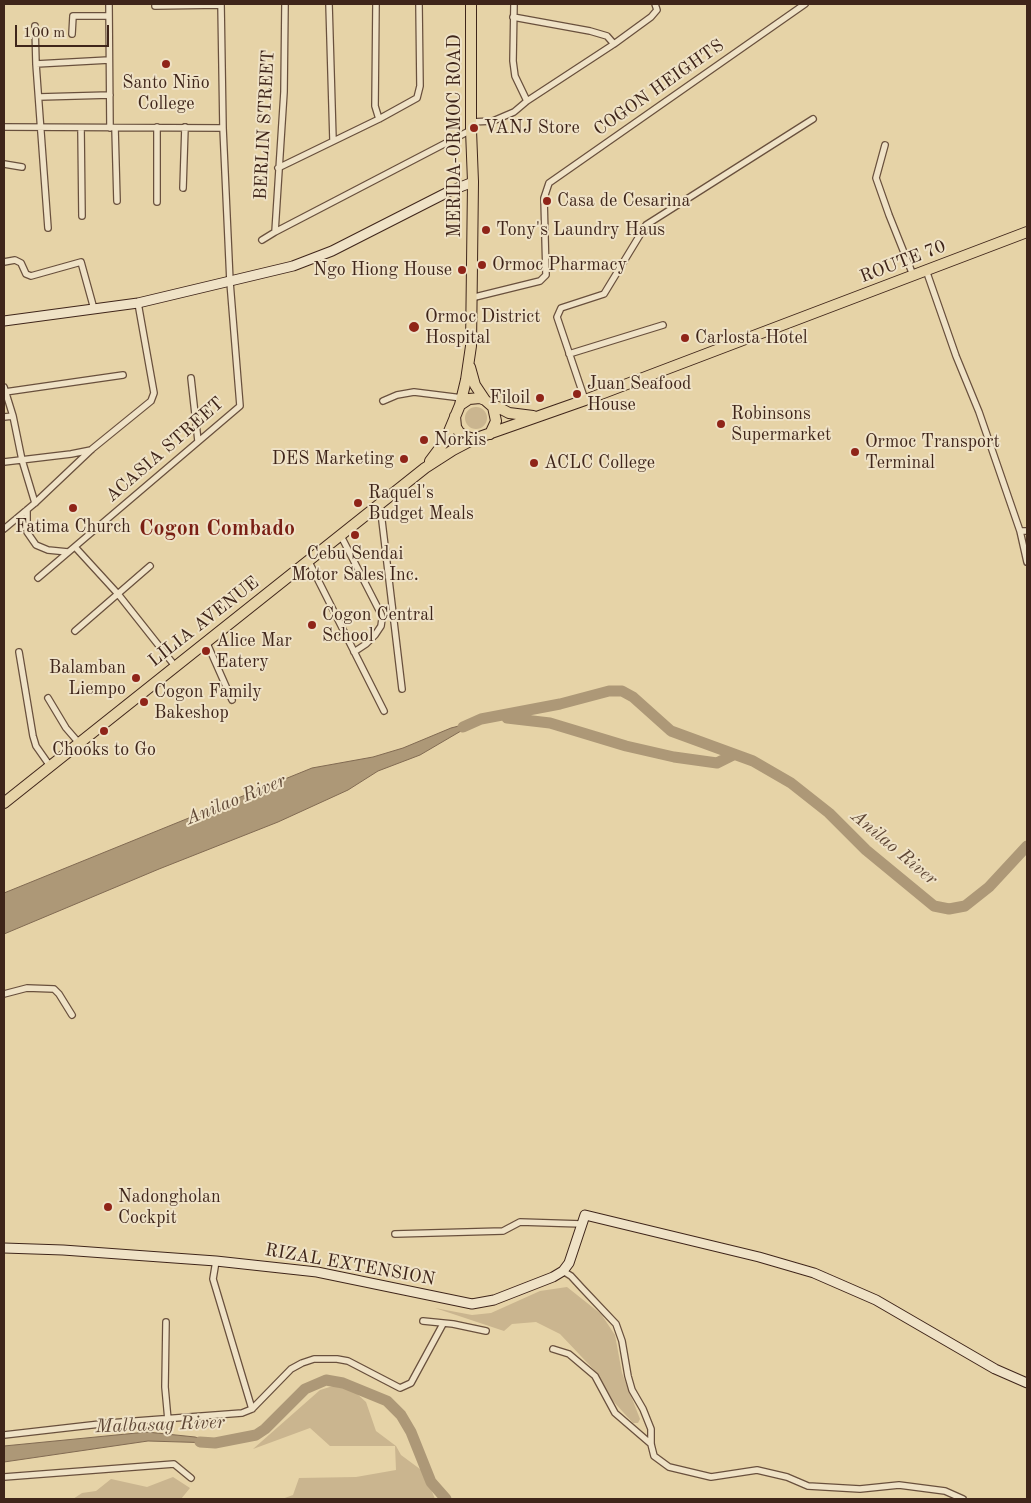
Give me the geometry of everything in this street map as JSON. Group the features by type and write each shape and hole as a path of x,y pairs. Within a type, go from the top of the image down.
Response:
{"highway":[{"name":"MERIDA-ORMOC ROAD","path":"471,4 473,182 470,358 473,380 487,401"},
{"name":"ROUTE 70","path":"490,434 585,400 1027,232"},
{"name":"MERIDA-ORMOC ROAD","path":"461,401 470,358"},
{"path":"425,468 444,441 461,401 474,398 487,401 517,415 537,416"},
{"path":"425,468 474,439 490,434 495,426 496,416 487,401"},
{"path":"455,415 456,427 459,432 464,436 474,439"},
{"name":"LILIA AVENUE","path":"4,803 425,468"}],"street":[{"path":"109,4 110,95 117,201"},
{"path":"155,6 221,4 223,128 230,282"},
{"name":"BERLIN STREET","path":"275,232 284,92 285,4"},
{"path":"329,4 333,140"},
{"path":"376,4 375,106 379,119"},
{"path":"278,168 379,119 417,98 420,86 419,4"},
{"path":"514,4 513,61 515,76 527,100"},
{"path":"262,240 471,126 493,121 514,112 527,100 614,44 651,17 657,10 655,4"},
{"name":"COGON HEIGHTS","path":"471,298 540,281 546,275 544,198 549,183 805,4"},
{"path":"72,34 74,16 109,16"},
{"path":"513,17 590,31 607,36 614,44"},
{"path":"35,26 38,97 48,228"},
{"path":"36,64 109,60"},
{"path":"38,97 110,95"},
{"path":"585,400 557,317 561,308 604,294 646,225 813,119"},
{"path":"4,127 223,128"},
{"path":"157,202 158,127"},
{"path":"183,188 185,127"},
{"path":"81,128 82,216"},
{"path":"885,145 876,178 913,275"},
{"path":"4,164 22,167"},
{"path":"4,322 138,303 293,266 332,251 450,190 473,182"},
{"path":"4,262 15,260 21,262 26,274 31,276 81,262 94,309"},
{"path":"926,270 956,356 979,412 1020,531 1027,562"},
{"name":"ACASIA STREET","path":"38,578 240,406 230,282"},
{"path":"4,529 92,450 151,401 154,393 138,303"},
{"path":"569,354 663,325"},
{"path":"35,503 22,460 5,389 123,374"},
{"path":"191,378 198,441"},
{"path":"383,401 396,394 414,392 461,401"},
{"path":"4,417 13,416"},
{"path":"4,462 92,450"},
{"path":"380,504 402,689"},
{"path":"27,510 27,532 36,545 48,550 68,552"},
{"path":"1020,531 1027,531"},
{"path":"341,536 382,619 381,626 374,635 366,644 354,652"},
{"path":"75,547 118,594 175,666"},
{"path":"308,560 384,711"},
{"path":"75,631 150,566"},
{"path":"206,641 232,700"},
{"path":"18,652 33,736 36,746 50,766"},
{"path":"48,698 66,728 79,743"},
{"path":"4,994 27,988 54,989 60,994 72,1015"},
{"path":"584,1220 569,1263 562,1271 571,1276 616,1324 622,1341 632,1390 643,1409 651,1429 651,1444 654,1456 669,1467 712,1477 757,1470 788,1477 808,1486 860,1488 899,1485 945,1491 963,1499"},
{"path":"395,1234 503,1231 520,1222 584,1220 759,1257 814,1273 876,1300 995,1369 1027,1383"},
{"name":"RIZAL EXTENSION","path":"4,1248 63,1250 216,1261 317,1272 472,1304 494,1300 554,1277 562,1271"},
{"path":"216,1261 213,1279 252,1408"},
{"path":"423,1321 486,1331"},
{"path":"166,1322 165,1387 168,1420"},
{"path":"4,1436 109,1424 242,1413 252,1408 291,1369 314,1359 337,1358 348,1361 400,1388 411,1383 443,1324"},
{"path":"553,1349 569,1354 595,1376 615,1413 651,1444"},
{"path":"4,1477 174,1464 191,1478"}],"shaded area":[{"path":"476,407 484,410 487,418 484,426 476,429 468,426 465,418 468,410"},
{"path":"567,1287 601,1314 615,1335 622,1373 640,1419 638,1423 633,1423 613,1401 597,1373 560,1334 536,1322 512,1324 504,1331 435,1308 472,1315 491,1313 540,1291"},
{"path":"333,1386 355,1392 366,1402 376,1431 396,1446 401,1455 424,1472 435,1499 282,1499 293,1495 299,1478 356,1477 396,1470 395,1446 330,1446 310,1428 253,1449 320,1390"},
{"path":"173,1477 190,1488 181,1499 73,1499 82,1493 96,1491 111,1479 147,1487"}],"water":[{"path":"478,721 420,755 378,771 348,790 278,822 159,869 4,934 4,893 312,768 373,757 403,748 451,728"},
{"path":"147,1432 195,1437 215,1443 148,1441 4,1462 4,1446"}],"waterway":[{"name":"Anilao River","path":"463,727 481,719 560,704 609,691 622,691 633,697 671,731 753,761 791,783 829,813 866,850 934,906 949,909 965,906 989,887 1027,846"},
{"name":"Anilao River","path":"507,718 550,723 626,746 674,757 717,763 733,755"},
{"name":"Malbasag River","path":"200,1442 215,1443 256,1435 265,1429 305,1389 326,1380 343,1383 387,1401 401,1415 411,1432 431,1482 446,1499"}],"place":[{"name":"Santo Niño College","path":"166,64"},
{"name":"VANJ Store","path":"474,128"},
{"name":"Casa de Cesarina","path":"547,201"},
{"name":"Tony's Laundry Haus","path":"486,230"},
{"name":"Ormoc Pharmacy","path":"482,265"},
{"name":"Ngo Hiong House","path":"462,270"},
{"name":"Ormoc District Hospital","path":"414,327"},
{"name":"Carlosta Hotel","path":"685,338"},
{"name":"Juan Seafood House","path":"577,394"},
{"name":"Filoil","path":"540,398"},
{"name":"Robinsons Supermarket","path":"721,424"},
{"name":"Norkis","path":"424,440"},
{"name":"Ormoc Transport Terminal","path":"855,452"},
{"name":"DES Marketing","path":"404,459"},
{"name":"ACLC College","path":"534,463"},
{"name":"Raquel's Budget Meals","path":"358,503"},
{"name":"Fatima Church","path":"73,508"},
{"name":"Cebu Sendai Motor Sales Inc.","path":"355,535"},
{"name":"Cogon Central School","path":"312,625"},
{"name":"Alice Mar Eatery","path":"206,651"},
{"name":"Balamban Liempo","path":"136,678"},
{"name":"Cogon Family Bakeshop","path":"144,702"},
{"name":"Chooks to Go","path":"104,731"},
{"name":"Nadongholan Cockpit","path":"108,1207"}],"district":[{"name":"Cogon Combado","path":"217,529"}]}
